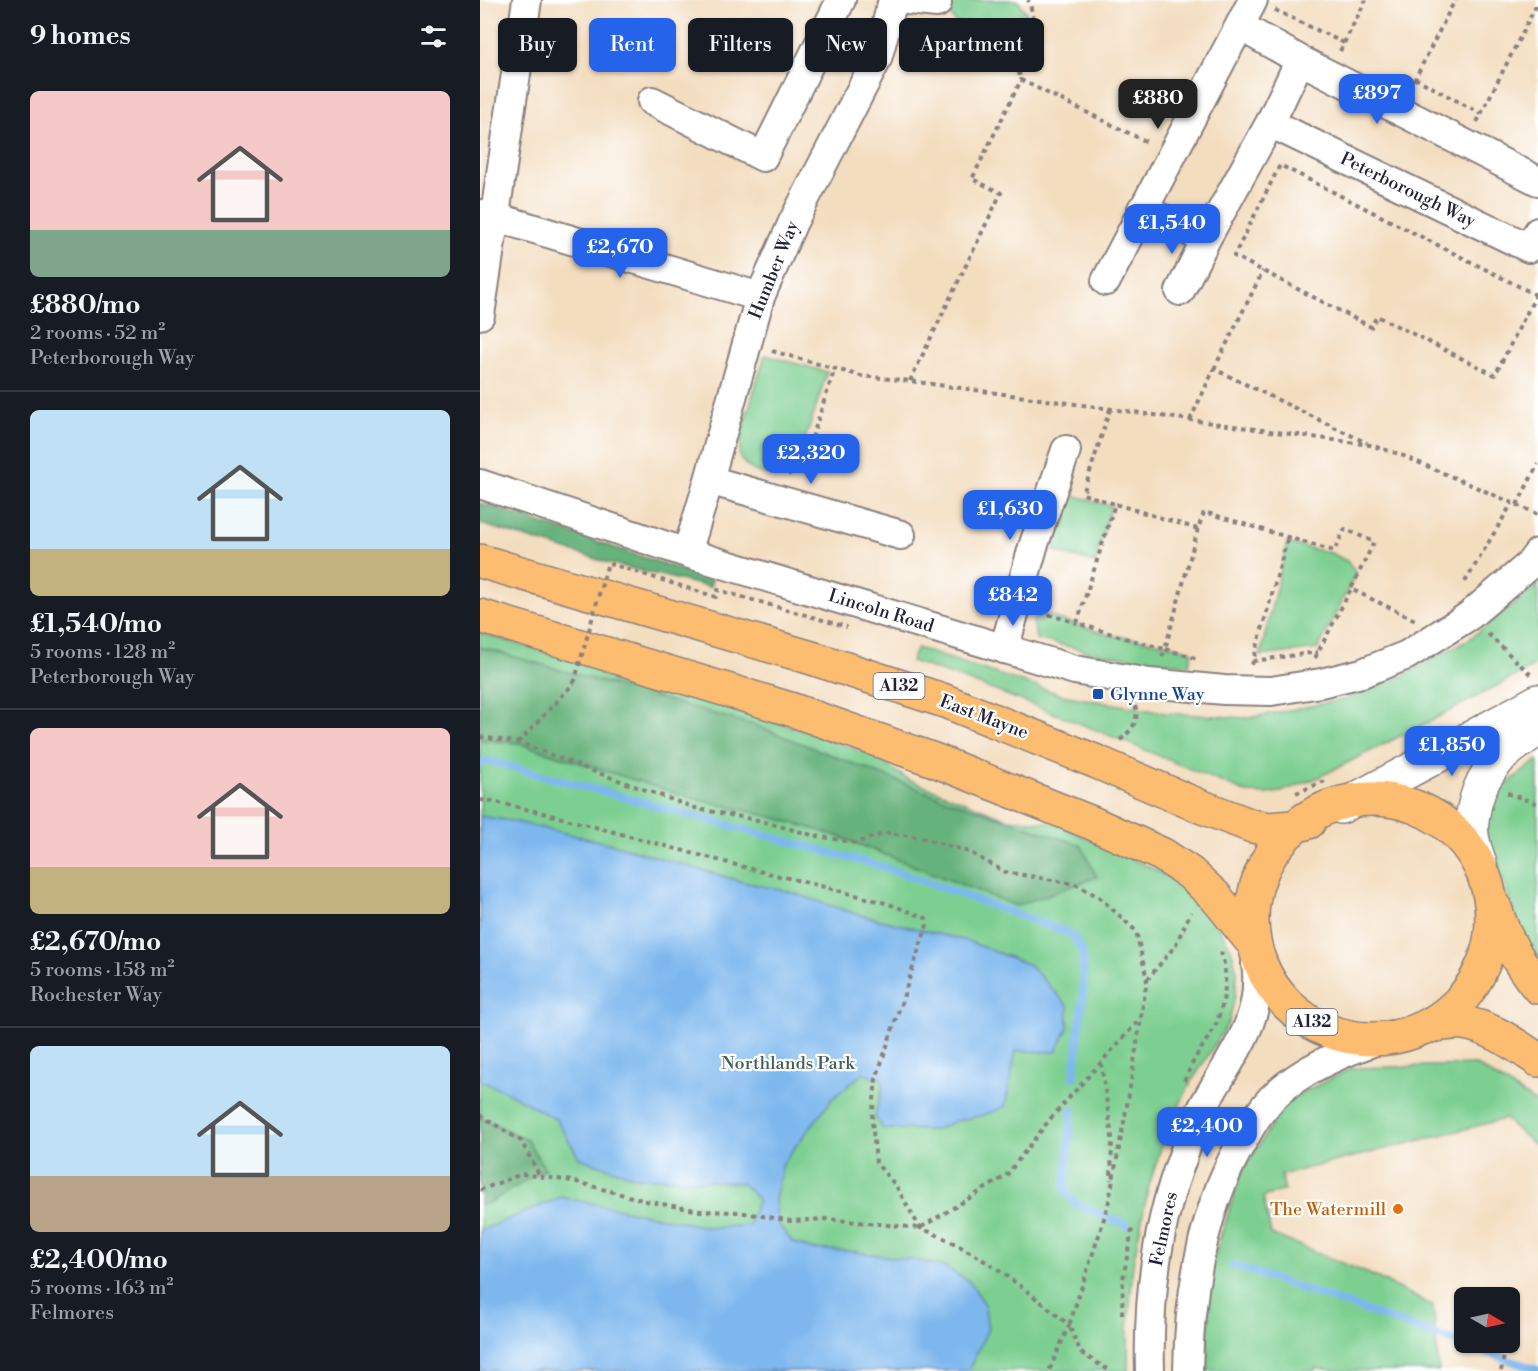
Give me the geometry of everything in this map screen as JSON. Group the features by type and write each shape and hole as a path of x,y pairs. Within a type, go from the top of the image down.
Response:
{"main road":[{"name":"East Mayne","path":"480,561 812,658 945,701 1252,826 1270,829 1292,827 1300,808"},
{"name":"A132","path":"480,616 790,709 934,760 1092,823 1163,855 1190,873 1215,896 1242,950 1279,998 1301,1017 1325,1028 1360,1036 1392,1035 1426,1027 1462,1023 1507,1040 1538,1060"},
{"name":"A132","path":"1242,950 1251,895 1267,858 1283,838 1300,808 1325,813 1336,792 1355,803 1383,800 1426,809 1441,819 1462,839 1484,876 1505,936 1538,987"},
{"name":"A132","path":"1426,1027 1463,999 1477,980 1485,961 1493,929 1493,910 1484,876"}],"street":[{"path":"480,315 487,216 527,0"},
{"path":"652,100 763,157 841,0"},
{"name":"Humber Way","path":"687,553 760,297 793,222 877,59 892,0"},
{"path":"908,0 939,13"},
{"path":"1106,281 1240,26 1262,4"},
{"path":"1240,26 1300,60 1538,181"},
{"path":"1180,291 1270,123 1300,60"},
{"name":"Peterborough Way","path":"1270,123 1529,248 1538,232"},
{"path":"1142,209 1206,239"},
{"path":"487,216 760,297"},
{"path":"1004,649 1033,547 1066,450"},
{"path":"709,480 901,535"},
{"name":"Lincoln Road","path":"480,484 687,553 1075,670 1149,683 1224,690 1271,691 1321,683 1362,673 1407,655 1469,616 1528,565 1538,553"},
{"path":"1336,792 1456,746 1536,689"},
{"path":"1484,876 1471,839 1475,804 1483,780 1501,756 1538,729"},
{"name":"Felmores","path":"1150,1371 1149,1339 1153,1281 1173,1185 1200,1113 1238,1049 1253,1016 1258,988 1242,950"},
{"path":"1188,1371 1190,1321 1199,1255 1226,1172 1250,1128 1272,1098 1288,1085 1351,1049 1392,1035"}],"path":[{"path":"1028,0 1033,18"},
{"path":"1336,59 1366,0"},
{"path":"1408,94 1455,0"},
{"path":"1473,130 1538,2"},
{"path":"1262,4 1344,44"},
{"path":"939,13 946,18"},
{"path":"910,381 1001,193 972,179 1021,80 1019,72"},
{"path":"1415,78 1482,114"},
{"path":"1021,80 1154,145"},
{"path":"1280,165 1537,294 1495,375 1377,316 1371,327 1234,256 1280,165"},
{"path":"1190,420 1263,271"},
{"path":"762,348 861,376 1370,445 1400,454 1538,514"},
{"path":"783,479 802,461 810,444 835,368"},
{"path":"1214,369 1370,445"},
{"path":"1110,409 1083,494 1198,529"},
{"path":"1517,505 1538,464"},
{"path":"1464,584 1512,502"},
{"path":"1115,504 1077,623 1206,661"},
{"path":"1165,649 1204,512 1334,551 1345,529 1374,542 1314,660"},
{"path":"1245,670 1252,666 1288,537"},
{"path":"518,742 574,683 608,563 716,597 718,590 847,627"},
{"path":"1351,589 1423,624"},
{"path":"1469,616 1536,689"},
{"path":"1253,661 1318,652"},
{"path":"480,737 518,742 698,808 757,820 812,835 856,843 885,832 919,837 969,852 1005,872 1075,884 1099,897 1136,931 1148,980 1109,1201 1069,1325 1049,1371"},
{"path":"1497,790 1538,804"},
{"path":"1300,808 1336,792"},
{"path":"480,800 558,817 889,904 926,918 927,925 876,1079 872,1120 876,1163 896,1186 920,1228"},
{"path":"1148,980 1175,946 1192,909 1198,916"},
{"path":"1184,1083 1192,1064 1215,1025 1223,1003 1225,981 1223,958 1242,950"},
{"path":"920,1228 1006,1176 1050,1119 1141,1017"},
{"path":"1101,1062 1112,1137 1110,1194"},
{"path":"480,1115 521,1141 540,1176"},
{"path":"480,1190 522,1174 573,1181 646,1201 700,1211 739,1212 791,1221 826,1219 920,1228 945,1237 1017,1282 1069,1325 1081,1353 1110,1371"},
{"path":"1122,1321 1123,1279 1135,1219"},
{"path":"1501,1371 1505,1353"}],"green space":[{"path":"952,0 1017,0 1027,14 1026,18 952,18 950,16"},
{"path":"765,355 827,372 810,426 797,455 784,471 773,474 754,471 739,457 742,431"},
{"path":"1069,494 1111,506 1095,563 1053,551"},
{"path":"480,503 712,580 710,587 608,563 480,524"},
{"path":"1287,543 1331,553 1347,561 1356,573 1318,649 1260,656"},
{"path":"1538,585 1538,664 1317,778 1281,792 1266,794 1247,793 1038,707 911,661 917,648 1062,695 1166,713 1248,718 1346,699 1402,676 1468,640"},
{"path":"1040,613 1109,635 1163,643 1192,651 1189,665 1100,654 1036,639 1033,621"},
{"name":"Northlands Park","path":"480,633 755,714 870,754 909,780 1008,819 1053,823 1160,872 1182,886 1202,905 1217,924 1231,949 1237,972 1235,996 1229,1022 1189,1086 1166,1132 1148,1189 1133,1263 1128,1330 1128,1371 480,1371"},
{"path":"480,647 754,725 934,795 1081,845 1097,877 1016,906 840,837 772,817 684,796 518,743 480,740"},
{"path":"1538,760 1538,960 1525,940 1483,824 1495,793"},
{"path":"1476,1065 1538,1104 1538,1148 1505,1119 1281,1175 1285,1190 1263,1197 1271,1234 1374,1276 1433,1306 1439,1371 1337,1371 1316,1368 1315,1371 1207,1371 1210,1268 1242,1172 1287,1100 1352,1068"},
{"path":"480,1117 527,1140 545,1169 487,1204 480,1205"}],"water":[{"path":"480,816 612,844 743,882 790,892 856,914 967,941 1030,965 1068,1006 1068,1028 1056,1052 1016,1051 1005,1107 980,1116 955,1121 935,1130 883,1129 875,1117 883,1086 881,1078 876,1079 863,1073 832,1099 783,1163 775,1200 778,1224 792,1242 810,1249 847,1251 915,1260 945,1267 970,1282 984,1303 988,1329 968,1371 480,1371 480,1231 561,1197 712,1228 749,1225 758,1199 741,1183 636,1177 579,1158 557,1120 505,1091 480,1081"}],"waterway":[{"path":"480,763 490,761 887,868 1072,934 1083,953 1083,997 1074,1077"},
{"path":"1072,1110 1065,1190 1074,1203 1127,1225"},
{"path":"1233,1265 1538,1370"}],"place":[{"name":"Glynne Way","path":"1098,694"},
{"name":"The Watermill","path":"1398,1209"}]}
